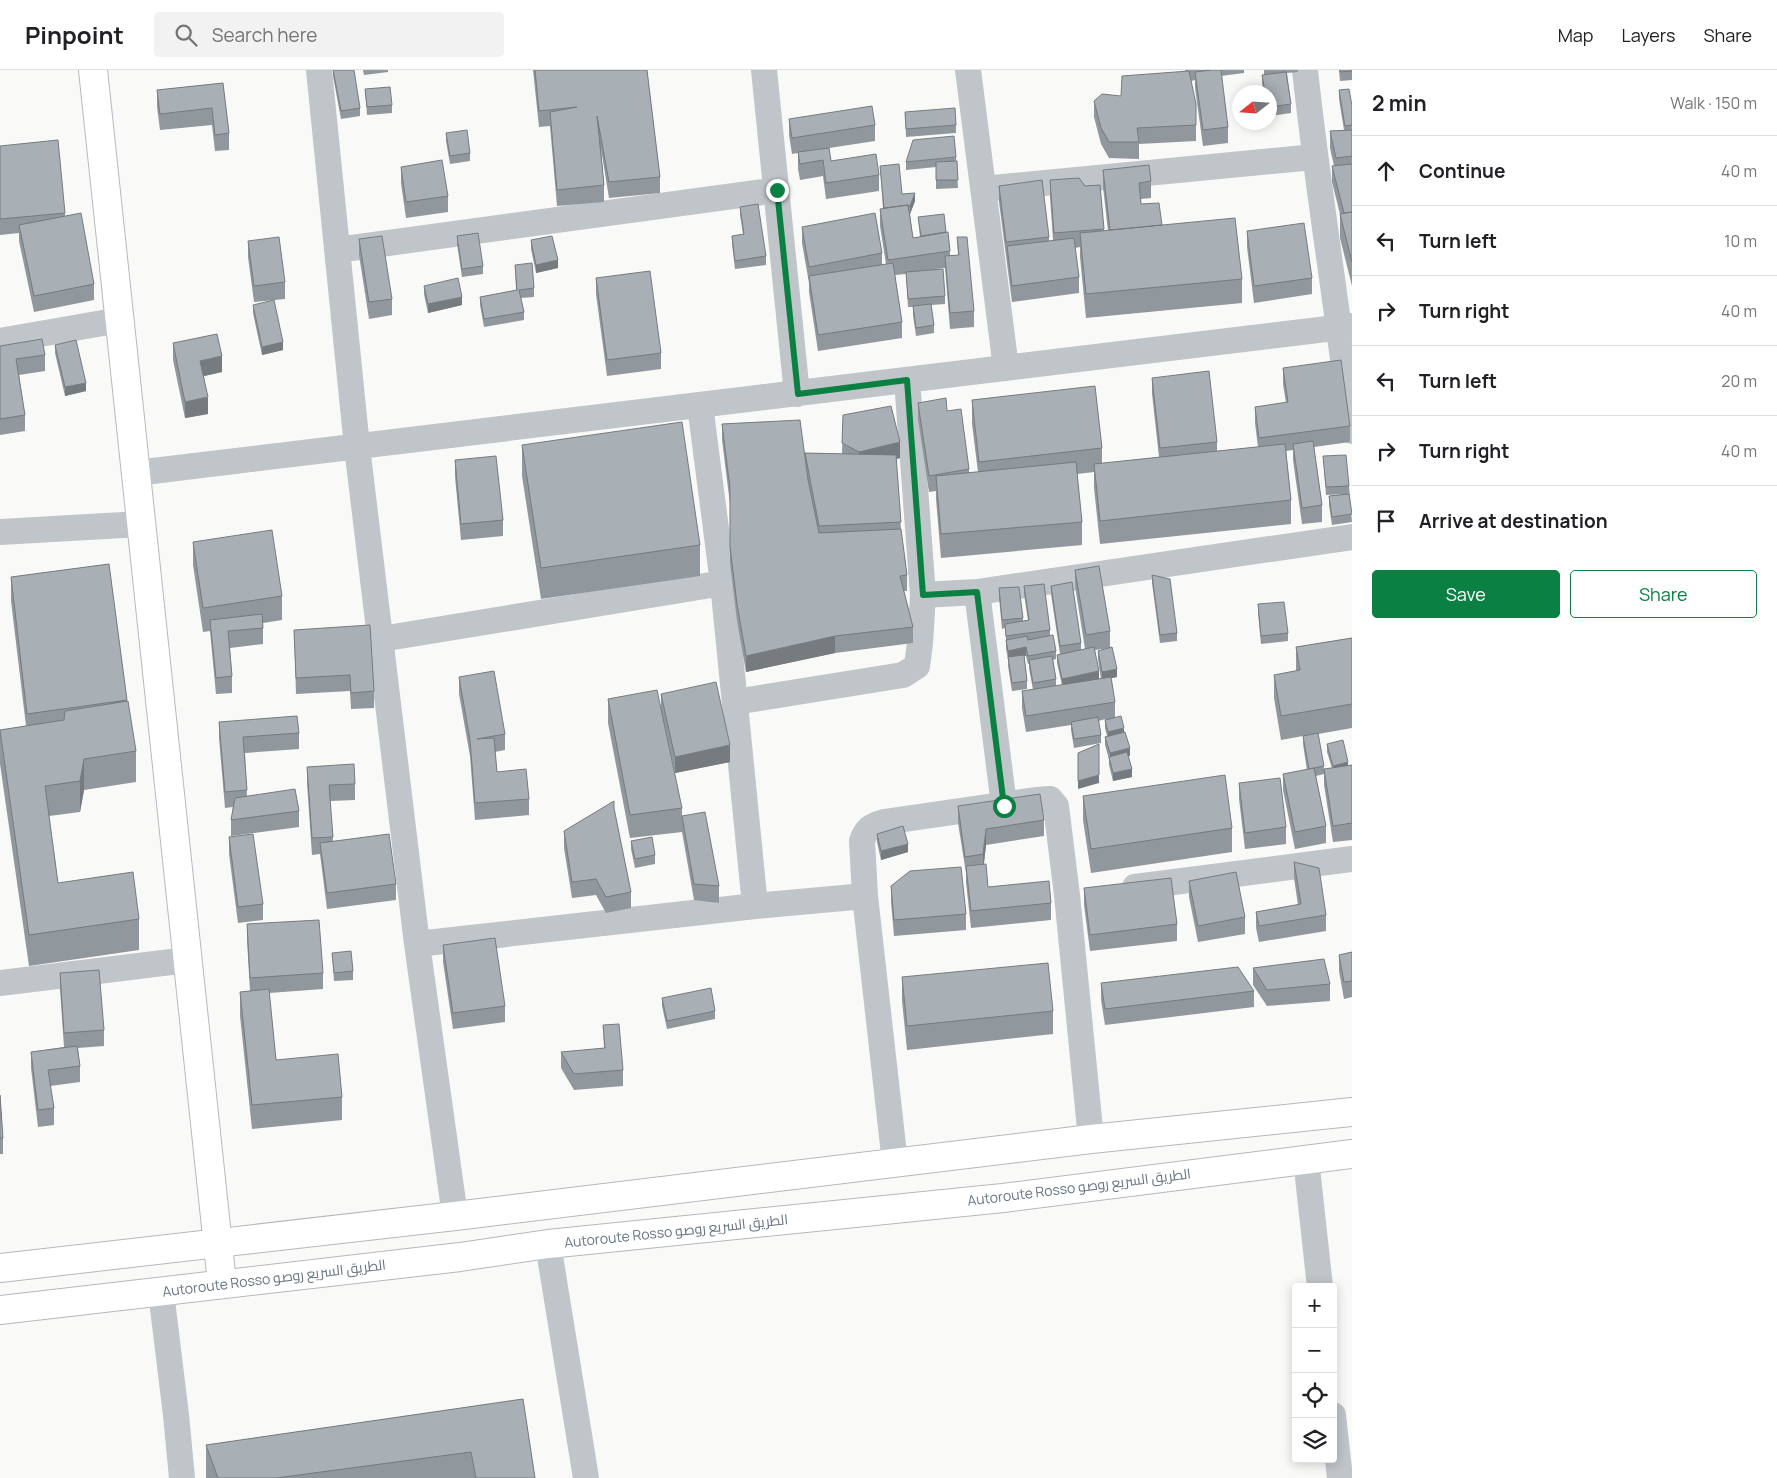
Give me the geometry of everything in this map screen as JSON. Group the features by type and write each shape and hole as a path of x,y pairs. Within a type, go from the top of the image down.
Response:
{"main road":[{"path":"93,70 222,1284"},
{"path":"0,1268 455,1216 1091,1139 1352,1112"},
{"name":"Autoroute Rosso الطريق السريع روصو","path":"0,1310 460,1257 548,1244 1003,1198 1352,1154"}],"street":[{"path":"319,70 357,447 417,944 455,1216"},
{"path":"764,70 798,394"},
{"path":"968,70 1006,368"},
{"path":"1305,70 1314,157 1346,327 1352,431"},
{"path":"983,189 1314,157"},
{"path":"337,250 777,190"},
{"path":"0,341 120,320"},
{"path":"136,473 1346,327"},
{"path":"735,702 903,675 916,666 920,643 923,595 907,380"},
{"path":"700,405 723,583 755,906"},
{"path":"0,532 141,524"},
{"path":"923,595 977,592 1352,537"},
{"path":"381,639 723,583"},
{"path":"977,592 1004,806"},
{"path":"895,1163 865,896 862,841 865,833 873,825 944,812 1050,799 1056,806 1077,894 1091,1139"},
{"path":"1116,889 1352,859"},
{"path":"417,944 755,906 865,896"},
{"path":"0,983 187,960"},
{"path":"1306,1159 1320,1283"},
{"path":"548,1244 586,1478"},
{"path":"161,1292 182,1478"},
{"path":"1333,1418 1340,1478"}],"building":[{"path":"333,70 354,70 360,108 341,111"},
{"path":"535,70 647,70 660,177 609,182 597,116 604,185 557,190 550,112 577,107 539,111"},
{"path":"1221,70 1228,127 1203,130 1195,72"},
{"path":"1340,70 1352,70 1352,71 1340,72"},
{"path":"1189,71 1196,104 1196,125 1137,128 1139,142 1109,142 1101,128 1094,101 1102,94 1121,96 1122,76"},
{"path":"1286,72 1291,104 1277,106 1277,85 1264,85 1262,75"},
{"path":"223,83 229,133 215,135 212,108 160,114 157,90"},
{"path":"390,87 392,105 367,107 365,89"},
{"path":"1349,89 1352,106 1352,125 1345,126 1339,90"},
{"path":"872,106 875,125 792,138 789,119"},
{"path":"955,108 956,125 906,129 905,112"},
{"path":"467,130 470,153 450,156 446,133"},
{"path":"1352,130 1352,156 1336,158 1330,131"},
{"path":"954,136 956,157 906,162 913,140"},
{"path":"58,140 65,213 0,219 0,146"},
{"path":"829,148 831,161 876,154 879,175 826,183 823,160 800,164 798,152"},
{"path":"442,160 448,196 406,202 401,167"},
{"path":"957,161 958,180 936,180 936,162"},
{"path":"899,164 902,194 915,193 910,206 884,208 880,166"},
{"path":"1352,164 1352,212 1344,213 1332,166"},
{"path":"1149,165 1151,181 1139,183 1141,204 1159,203 1162,225 1110,230 1103,170"},
{"path":"1079,178 1085,186 1100,185 1104,229 1054,233 1050,180"},
{"path":"1042,180 1049,237 1006,242 999,186"},
{"path":"758,204 766,256 735,261 732,236 744,234 740,207"},
{"path":"908,205 913,238 948,232 950,251 888,260 880,209"},
{"path":"1352,212 1352,262 1340,214"},
{"path":"81,213 94,284 34,296 19,225"},
{"path":"875,213 882,253 809,267 802,227"},
{"path":"944,214 946,232 921,236 918,217"},
{"path":"1235,218 1242,279 1086,294 1080,233"},
{"path":"1304,223 1312,278 1254,286 1247,231"},
{"path":"478,233 483,266 462,269 457,236"},
{"path":"382,236 392,299 369,302 359,239"},
{"path":"552,236 558,260 536,265 531,240"},
{"path":"279,237 285,282 254,286 248,241"},
{"path":"957,237 967,237 974,311 950,313 945,256 959,255"},
{"path":"1074,238 1079,277 1012,286 1007,246"},
{"path":"532,263 534,288 519,290 524,312 484,319 480,297 517,290 515,265"},
{"path":"893,263 902,322 818,335 809,276"},
{"path":"943,269 945,296 908,299 906,272"},
{"path":"650,271 661,353 607,360 596,278"},
{"path":"458,278 462,297 428,304 424,286"},
{"path":"274,300 283,342 262,347 253,305"},
{"path":"931,304 934,325 916,328 913,306"},
{"path":"217,334 222,356 200,361 208,397 185,402 173,343"},
{"path":"42,339 45,355 16,359 25,415 0,419 0,346"},
{"path":"76,340 86,383 65,387 55,345"},
{"path":"1341,360 1350,426 1259,438 1255,407 1288,402 1283,368"},
{"path":"1209,371 1217,442 1160,448 1152,378"},
{"path":"1095,386 1102,448 979,462 972,400"},
{"path":"946,398 947,411 961,409 969,469 929,476 918,403"},
{"path":"891,406 900,442 859,452 842,443 843,415"},
{"path":"800,420 808,480 819,533 901,529 907,575 900,576 913,627 835,636 746,656 730,547 730,488 722,424"},
{"path":"682,422 700,545 541,568 522,445"},
{"path":"1313,441 1322,505 1302,508 1293,444"},
{"path":"1285,444 1291,500 1100,521 1094,464"},
{"path":"805,453 896,455 901,522 819,526"},
{"path":"1346,455 1349,486 1326,487 1323,456"},
{"path":"496,456 503,520 461,524 455,460"},
{"path":"1076,462 1082,522 941,534 936,476"},
{"path":"1349,494 1352,514 1332,517 1329,496"},
{"path":"272,530 282,596 203,608 193,542"},
{"path":"109,564 127,700 27,714 11,577"},
{"path":"1099,566 1110,631 1086,635 1075,570"},
{"path":"1152,575 1170,579 1177,633 1160,635"},
{"path":"1072,582 1081,643 1060,646 1051,586"},
{"path":"1044,584 1050,630 1006,636 1005,624 1029,620 1024,586"},
{"path":"1019,587 1023,618 1002,620 999,588"},
{"path":"1284,602 1288,633 1261,636 1258,604"},
{"path":"262,614 263,628 228,631 232,676 216,678 210,620"},
{"path":"370,625 374,691 351,693 350,675 296,678 294,630"},
{"path":"1053,635 1056,651 1028,656 1026,647 1008,651 1006,640 1027,636 1028,640"},
{"path":"1352,638 1352,704 1281,716 1274,675 1300,670 1296,647"},
{"path":"1094,647 1099,671 1062,679 1057,655"},
{"path":"1112,647 1117,669 1102,672 1098,651"},
{"path":"1024,655 1027,681 1012,683 1008,657"},
{"path":"1052,656 1056,679 1033,683 1029,660"},
{"path":"494,671 505,734 477,739 494,738 497,772 526,769 529,799 475,803 470,740 459,677"},
{"path":"1111,677 1115,702 1026,716 1022,691"},
{"path":"716,682 730,745 675,757 661,694"},
{"path":"657,690 682,808 630,815 608,699"},
{"path":"128,701 136,751 84,759 80,781 45,786 58,883 133,872 139,919 29,935 0,730 64,720 65,711"},
{"path":"297,716 299,733 243,737 247,790 225,792 219,722"},
{"path":"1121,716 1124,728 1108,732 1105,720"},
{"path":"1098,717 1101,735 1074,739 1071,722"},
{"path":"1125,732 1130,748 1110,753 1105,737"},
{"path":"1318,733 1324,766 1309,769 1303,736"},
{"path":"1343,740 1348,762 1333,766 1327,744"},
{"path":"1099,744 1099,775 1078,781 1078,753"},
{"path":"1127,752 1132,769 1113,773 1109,757"},
{"path":"354,764 355,784 329,785 333,837 312,838 307,767"},
{"path":"1352,765 1352,823 1333,826 1324,769"},
{"path":"1314,768 1326,826 1295,832 1283,774"},
{"path":"1225,775 1232,828 1091,849 1083,796"},
{"path":"1280,778 1286,827 1245,833 1239,783"},
{"path":"295,789 299,811 231,820 235,798"},
{"path":"1040,794 1044,820 986,829 983,854 965,857 958,806"},
{"path":"614,801 631,892 606,897 596,879 572,882 564,831"},
{"path":"705,812 719,886 694,884 682,816"},
{"path":"903,826 908,844 881,851 877,834"},
{"path":"253,834 263,904 238,907 229,837"},
{"path":"389,834 396,884 327,893 320,843"},
{"path":"652,837 655,855 635,859 631,841"},
{"path":"1294,862 1319,868 1326,915 1259,926 1256,912 1301,904"},
{"path":"986,864 988,887 1049,881 1051,903 971,911 966,866"},
{"path":"961,867 966,914 894,920 891,886 910,871"},
{"path":"1236,872 1245,917 1198,926 1189,881"},
{"path":"1171,878 1177,924 1090,935 1084,888"},
{"path":"319,920 323,973 250,978 247,924"},
{"path":"495,938 505,1006 453,1013 443,945"},
{"path":"351,951 353,971 334,973 332,953"},
{"path":"1352,952 1352,981 1344,982 1339,955"},
{"path":"1324,959 1330,984 1267,990 1253,968"},
{"path":"1048,963 1053,1011 907,1026 902,977"},
{"path":"1238,967 1254,991 1105,1009 1101,983"},
{"path":"99,970 104,1030 64,1033 60,973"},
{"path":"711,988 715,1011 667,1021 662,998"},
{"path":"269,989 276,1060 338,1054 342,1097 252,1105 240,992"},
{"path":"619,1024 623,1070 574,1074 561,1052 605,1048 603,1025"},
{"path":"77,1046 80,1066 48,1070 54,1108 38,1110 31,1052"},
{"path":"0,1095 3,1138 0,1138"},
{"path":"523,1399 535,1478 476,1478 471,1452 276,1478 218,1478 206,1445"}],"route":[{"path":"777,190 798,394 907,380 922,561 923,595 977,592 1004,806"}]}
